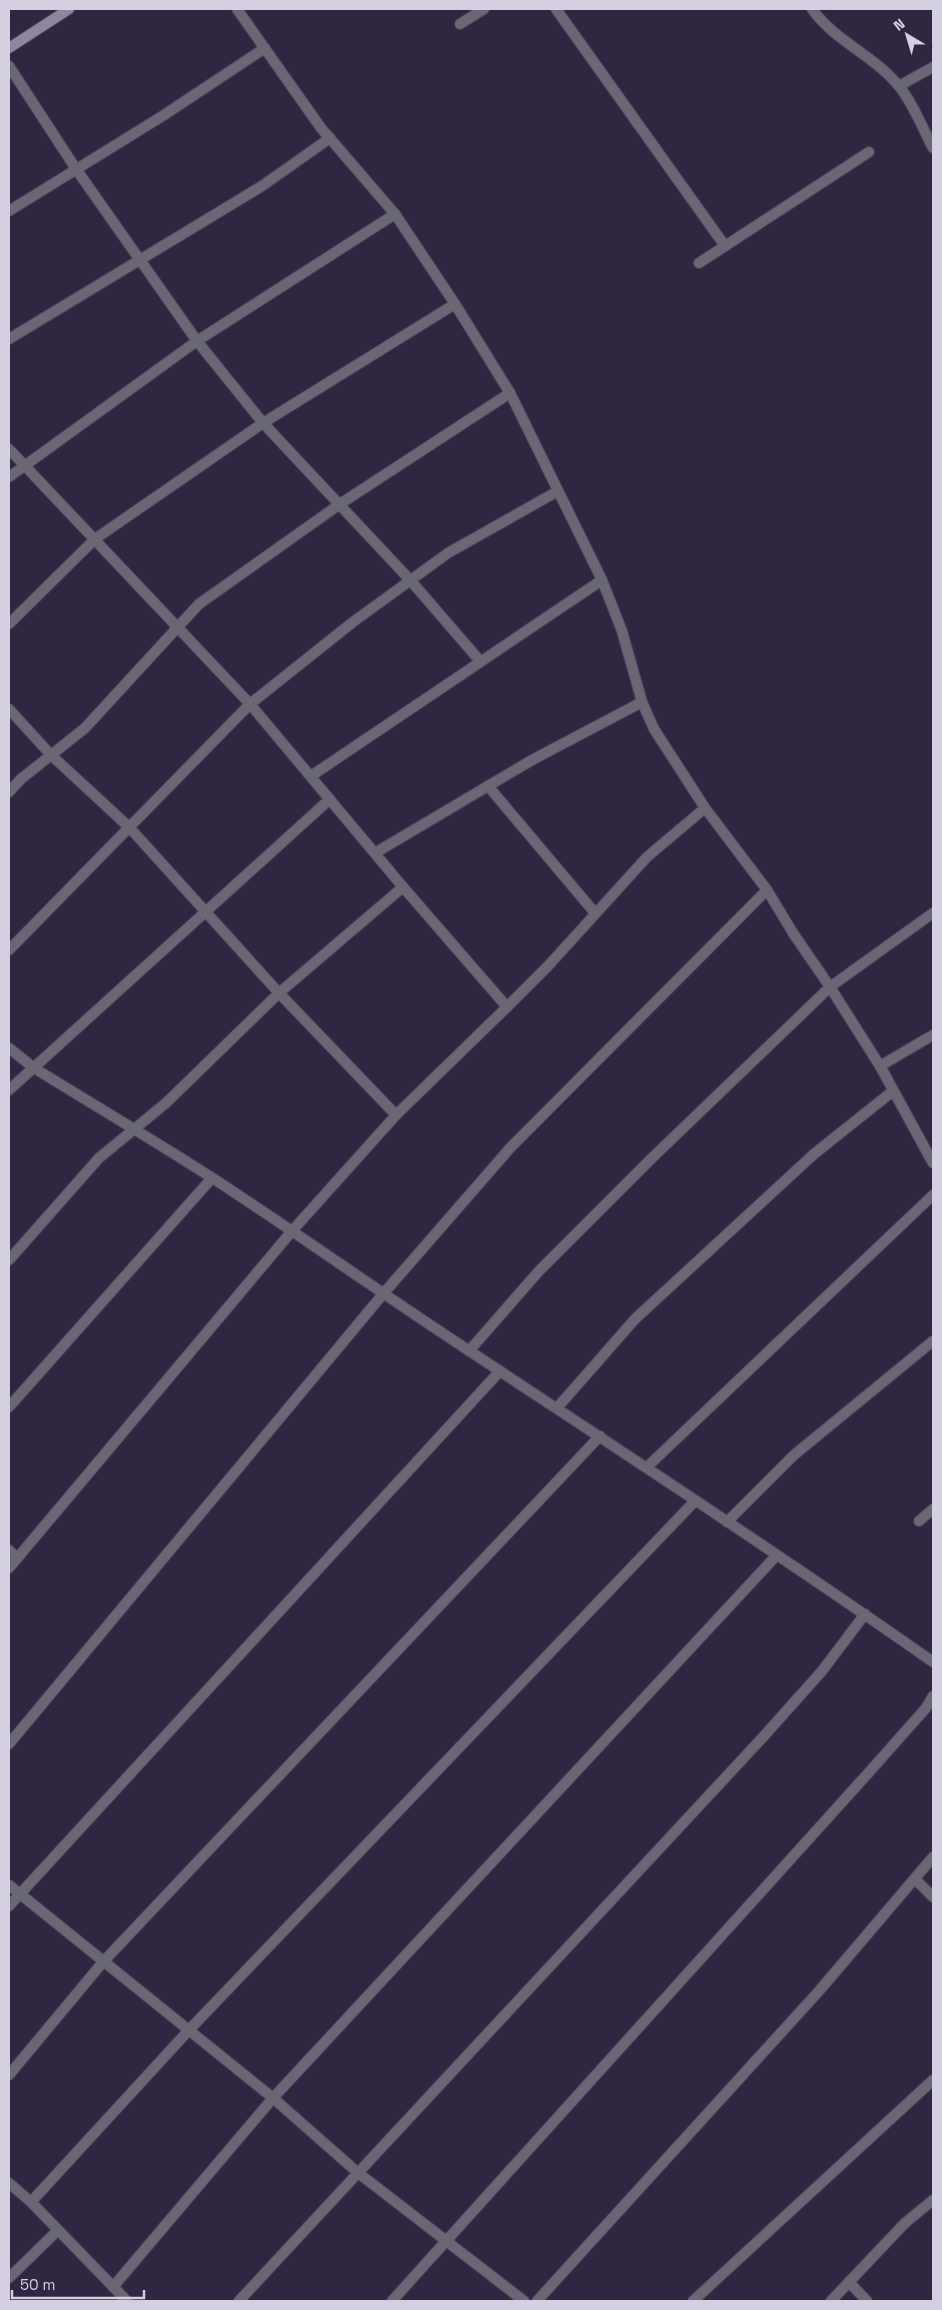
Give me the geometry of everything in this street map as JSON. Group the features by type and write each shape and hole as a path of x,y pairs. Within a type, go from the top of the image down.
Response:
{"main road":[{"path":"9,48 69,9"}],"street":[{"path":"238,9 330,138 395,214 455,304 510,393 602,580 622,631 642,702 654,729 705,808 767,890 792,933 830,987 880,1066 933,1161"},
{"path":"460,24 484,9"},
{"path":"556,9 725,246"},
{"path":"812,9 838,38 886,73 899,86 933,148"},
{"path":"9,211 164,115 265,48"},
{"path":"9,66 76,169 197,341 263,423 411,581 480,661"},
{"path":"899,86 933,67"},
{"path":"9,339 262,186 330,138"},
{"path":"699,263 869,152"},
{"path":"9,477 23,464 197,341 395,214"},
{"path":"9,624 95,539 263,423 455,304"},
{"path":"9,792 21,779 85,728 199,604 340,504 510,393"},
{"path":"9,449 250,704 403,887 507,1006"},
{"path":"9,950 250,704 353,622 448,553 558,490"},
{"path":"311,776 602,580"},
{"path":"375,853 532,760 642,702"},
{"path":"9,709 51,755 129,827 279,993 396,1115"},
{"path":"488,786 595,913"},
{"path":"9,1090 330,800"},
{"path":"9,1568 292,1231 396,1115 548,966 647,857 705,808"},
{"path":"9,1260 99,1158 166,1103 279,993 403,887"},
{"path":"9,1744 382,1294 511,1148 767,890"},
{"path":"469,1351 539,1271 652,1158 830,987 933,913"},
{"path":"880,1066 933,1034"},
{"path":"9,1048 34,1068 212,1178 292,1231 382,1294 600,1436 865,1614 933,1662"},
{"path":"557,1408 635,1319 814,1154 893,1091"},
{"path":"9,1407 212,1178"},
{"path":"647,1468 933,1195"},
{"path":"727,1522 794,1455 933,1342"},
{"path":"9,1906 500,1371"},
{"path":"9,2075 103,1962 600,1436"},
{"path":"31,2202 189,2030 695,1501"},
{"path":"919,1521 933,1509"},
{"path":"9,1550 18,1558"},
{"path":"114,2287 273,2098 776,1556"},
{"path":"239,2301 764,1736 822,1671 865,1614"},
{"path":"392,2301 871,1770 926,1708 933,1696"},
{"path":"537,2301 820,1991 933,1857"},
{"path":"915,1879 933,1897"},
{"path":"9,1885 273,2098 358,2172 524,2301"},
{"path":"693,2301 933,2080"},
{"path":"9,2184 31,2202 128,2301"},
{"path":"831,2301 905,2223 933,2200"},
{"path":"9,2278 58,2230"},
{"path":"849,2282 868,2301"}]}
